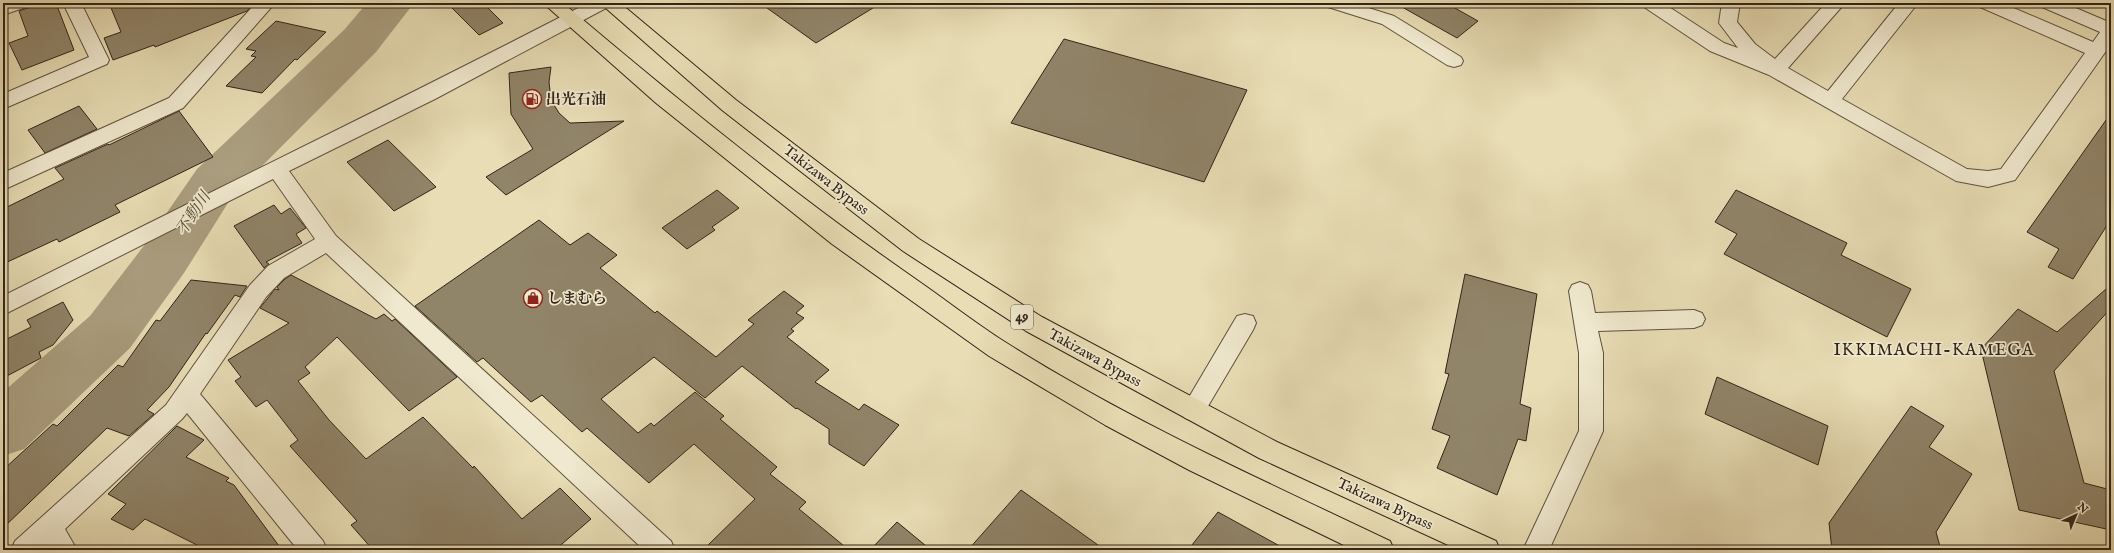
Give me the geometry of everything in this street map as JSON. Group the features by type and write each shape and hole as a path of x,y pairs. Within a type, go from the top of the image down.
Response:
{"highway":[{"path":"552,3 569,20 663,98 840,238 997,349 1114,418 1198,462 1381,550"},
{"name":"Takizawa Bypass","path":"609,3 729,105 910,245 1034,324 1193,411 1268,450 1487,550"}],"street":[{"path":"3,102 100,60 72,3"},
{"path":"3,182 176,103 266,3"},
{"path":"3,306 255,178 428,94 602,3"},
{"path":"1334,3 1390,11 1454,61"},
{"path":"1650,3 1717,48 1776,70"},
{"path":"1731,3 1728,23 1748,48 1776,70 1963,176 1988,180 2008,175 2111,30 2048,3"},
{"path":"1776,70 1836,3"},
{"path":"1830,101 1909,3"},
{"path":"1986,3 2096,50"},
{"path":"276,168 328,242 662,550"},
{"path":"24,550 174,412 258,291 276,272 328,242"},
{"path":"1536,550 1591,431 1591,353 1580,290"},
{"path":"1585,322 1694,318"},
{"path":"1193,411 1245,323"},
{"path":"186,395 314,550"},
{"path":"49,527 64,550"}],"building":[{"path":"42,3 56,3 74,50 22,70 9,43 28,36 19,11"},
{"path":"109,3 254,3 247,11 155,47 154,45 113,60 104,38 121,32"},
{"path":"447,3 483,3 503,23 479,35"},
{"path":"760,3 881,3 816,43"},
{"path":"1395,3 1446,3 1478,21 1457,38"},
{"path":"276,21 326,32 297,60 295,59 262,93 226,86 256,57 251,56 256,51 246,49"},
{"path":"1064,39 1247,90 1204,182 1011,123"},
{"path":"551,67 549,82 551,100 559,113 570,123 624,121 506,195 486,177 533,149 511,114 509,73"},
{"path":"79,106 97,129 45,153 28,130"},
{"path":"179,111 213,157 115,205 120,212 59,242 57,239 3,264 3,209 64,179 55,168 108,144 109,145"},
{"path":"2111,113 2111,219 2073,279 2048,267 2059,249 2027,232"},
{"path":"388,140 436,187 394,211 347,162"},
{"path":"717,190 739,208 712,227 715,230 687,249 662,228"},
{"path":"1736,190 1847,243 1841,255 1911,289 1887,337 1724,254 1737,234 1715,222"},
{"path":"274,205 281,214 290,208 306,228 296,234 302,243 266,262 269,264 264,268 234,226"},
{"path":"539,220 570,245 588,233 617,255 600,268 655,313 657,311 716,357 754,324 748,320 784,291 804,306 796,313 804,318 791,329 794,331 787,337 829,370 815,382 859,410 864,404 899,425 864,466 829,444 829,429 797,408 796,409 742,366 705,398 654,357 601,399 638,433 651,423 654,426 695,392 724,416 720,419 777,467 770,474 806,502 799,509 849,550 703,550 755,499 694,444 649,483 587,428 582,432 542,395 531,402 483,358 477,362 415,306"},
{"path":"1465,274 1537,294 1520,404 1531,408 1526,441 1518,439 1497,495 1437,468 1450,436 1432,429 1449,374 1445,373"},
{"path":"291,275 376,319 384,314 392,321 395,319 457,377 409,411 337,337 305,367 310,373 298,381 329,420 366,459 423,417 473,468 474,466 522,519 560,488 591,519 555,550 373,550 351,525 357,521 290,446 298,440 267,400 256,407 235,381 241,377 228,360 289,323 260,308 275,289 279,290 277,287"},
{"path":"191,280 247,286 240,297 235,295 207,334 206,333 169,387 147,410 154,414 129,436 107,428 3,528 3,470 53,424 57,426 118,365 123,367 156,320 160,321"},
{"path":"2106,289 2111,294 2111,308 2054,371 2084,483 2111,490 2111,530 2019,510 1981,349 2018,309 2057,332"},
{"path":"63,302 73,320 53,345 39,352 41,358 3,378 3,341 31,327 27,320"},
{"path":"1717,377 1828,426 1818,465 1705,414"},
{"path":"1911,406 1944,426 1929,447 1972,474 1936,532 1941,550 1832,550 1829,523"},
{"path":"177,426 204,440 186,457 229,478 226,481 234,485 282,550 207,550 145,519 133,530 111,519 126,504 108,494"},
{"path":"1021,490 1105,550 968,550"},
{"path":"1218,512 1287,550 1188,550"},
{"path":"897,522 931,550 870,550"}],"waterway":[{"name":"不動川","path":"3,430 110,332 165,258 215,182 360,41 392,3"}],"place":[{"name":"出光石油","path":"532,99"},
{"name":"しまむら","path":"533,298"}],"district":[{"name":"IKKIMACHI-KAMEGA","path":"1934,350"}]}
